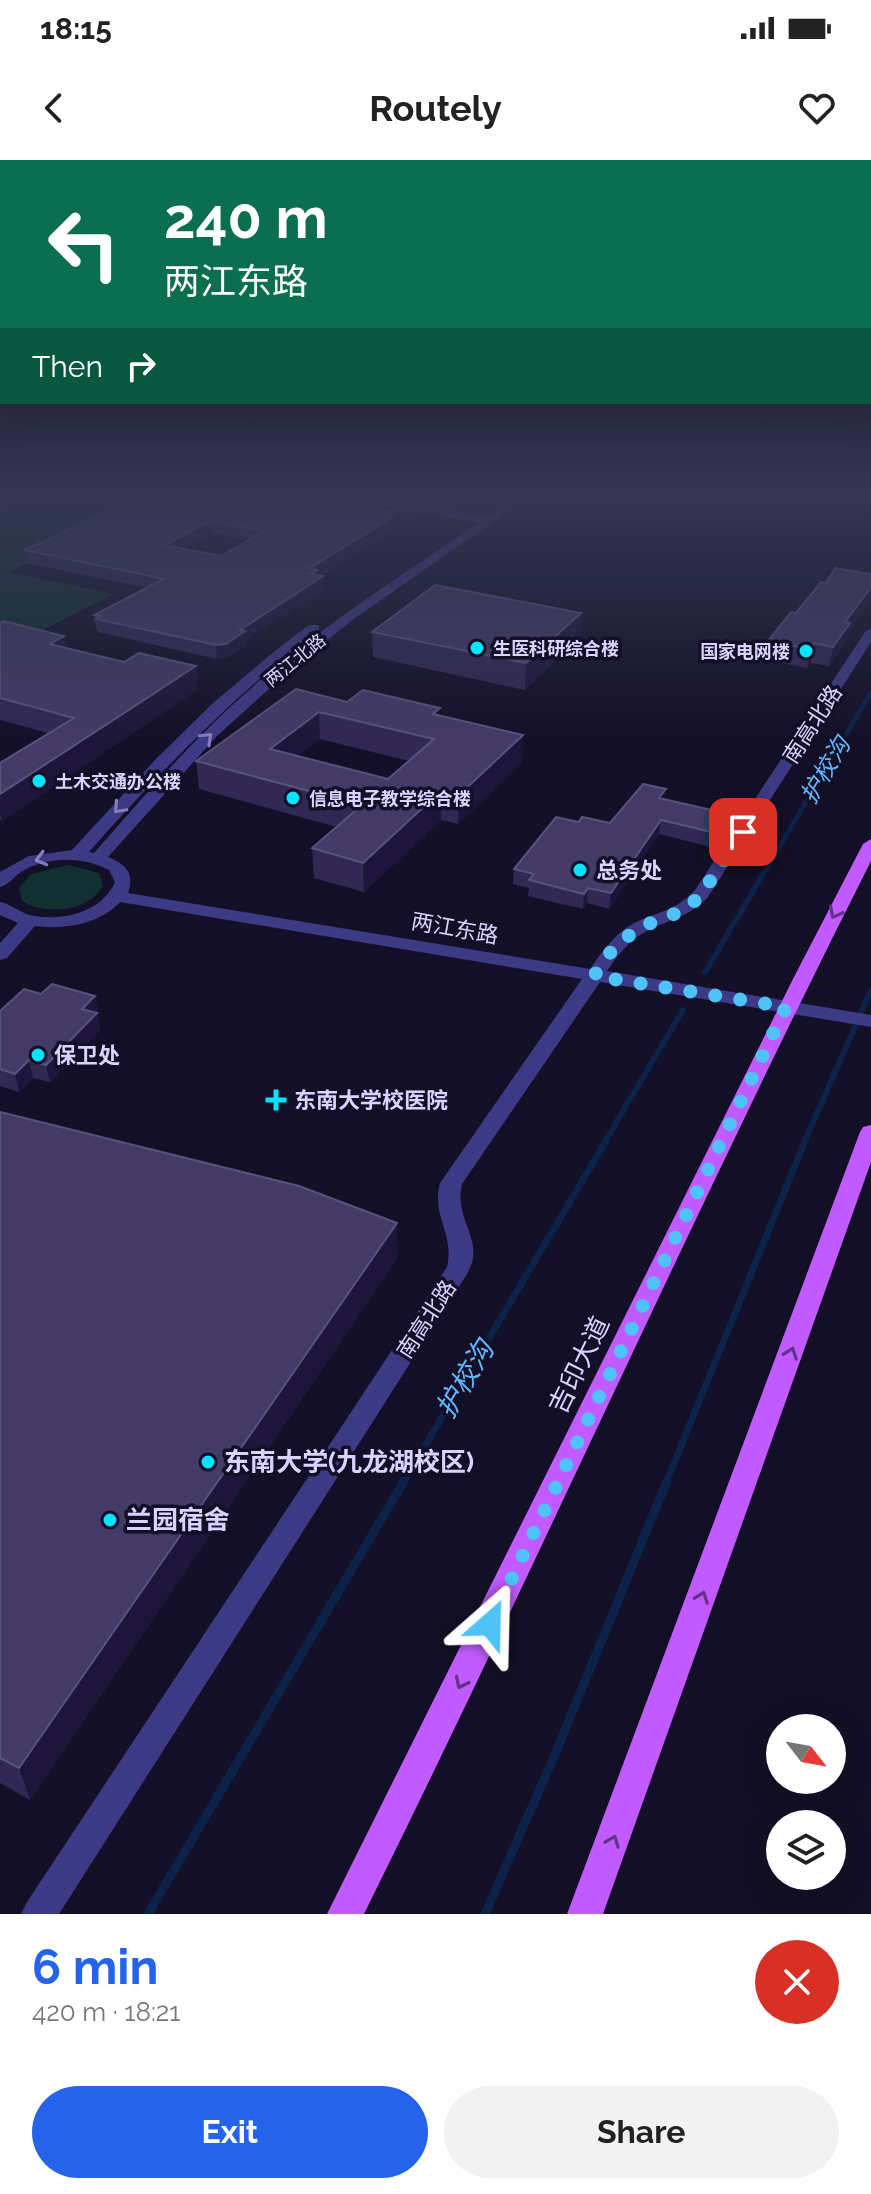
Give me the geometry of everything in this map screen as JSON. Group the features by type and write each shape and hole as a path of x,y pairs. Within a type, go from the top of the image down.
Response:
{"main road":[{"name":"吉印大道","path":"345,1914 422,1764 786,1007 871,844"},
{"path":"585,1914 871,1132"}],"street":[{"name":"两江北路","path":"77,855 171,750 248,677 383,579"},
{"name":"两江北路","path":"98,858 191,754 252,695 320,639 406,579"},
{"name":"南高北路","path":"39,1914 459,1268 462,1247 448,1216 446,1200 451,1183 612,950 638,928 687,909 702,893 871,632"},
{"path":"0,907 13,916 30,921 74,919 95,912 116,896 123,879 118,869 98,858 77,855 32,861 3,876"},
{"name":"两江东路","path":"116,896 871,1021"},
{"path":"0,954 30,921"}],"green space":[{"path":"0,579 42,579 114,594 33,635 0,641"},
{"path":"68,865 99,873 103,886 96,895 77,906 54,910 22,901 19,888 31,874"}],"building":[{"path":"164,579 319,579 240,630 245,631 226,644 216,645 96,619 100,616 94,615"},
{"path":"828,579 871,579 871,587 845,622 850,623 833,647 814,643 810,649 768,641 821,582 826,583"},
{"path":"435,585 581,613 526,663 372,632"},
{"path":"3,621 64,636 50,644 124,662 139,653 196,666 0,794 0,763 74,718 0,698 0,623"},
{"path":"296,689 347,702 363,690 440,708 433,714 523,735 458,796 441,791 363,863 312,848 362,805 196,761","holes":["319,712 434,739 388,779 270,749"]},
{"path":"643,784 666,789 659,798 733,815 720,834 661,820 611,893 588,888 584,894 529,880 534,874 514,869 556,817 579,822 582,817 610,823"},
{"name":"保卫处","path":"52,984 95,996 82,1009 97,1013 46,1065 29,1060 15,1074 0,1069 0,1011 24,989 41,994"},
{"name":"兰园宿舍","path":"0,1112 299,1186 397,1223 19,1768 0,1758"}],"waterway":[{"name":"护校沟","path":"763,875 871,692"},
{"name":"护校沟","path":"705,972 764,873"},
{"path":"804,1143 871,990"},
{"name":"护校沟","path":"604,1143 683,1010"},
{"name":"护校沟","path":"403,1483 606,1141"},
{"path":"666,1483 805,1141"},
{"name":"护校沟","path":"148,1914 404,1481"},
{"path":"485,1914 556,1752 667,1481"}],"place":[{"name":"生医科研综合楼","path":"477,648"},
{"name":"国家电网楼","path":"806,651"},
{"name":"土木交通办公楼","path":"39,781"},
{"name":"信息电子教学综合楼","path":"293,798"},
{"name":"总务处","path":"580,870"},
{"name":"保卫处","path":"38,1055"},
{"name":"东南大学校医院","path":"276,1100"},
{"name":"东南大学(九龙湖校区)","path":"208,1462"},
{"name":"兰园宿舍","path":"110,1520"}],"route":[{"path":"490,1624 786,1007 594,976 612,950 638,928 687,909 702,893 743,832"}]}
